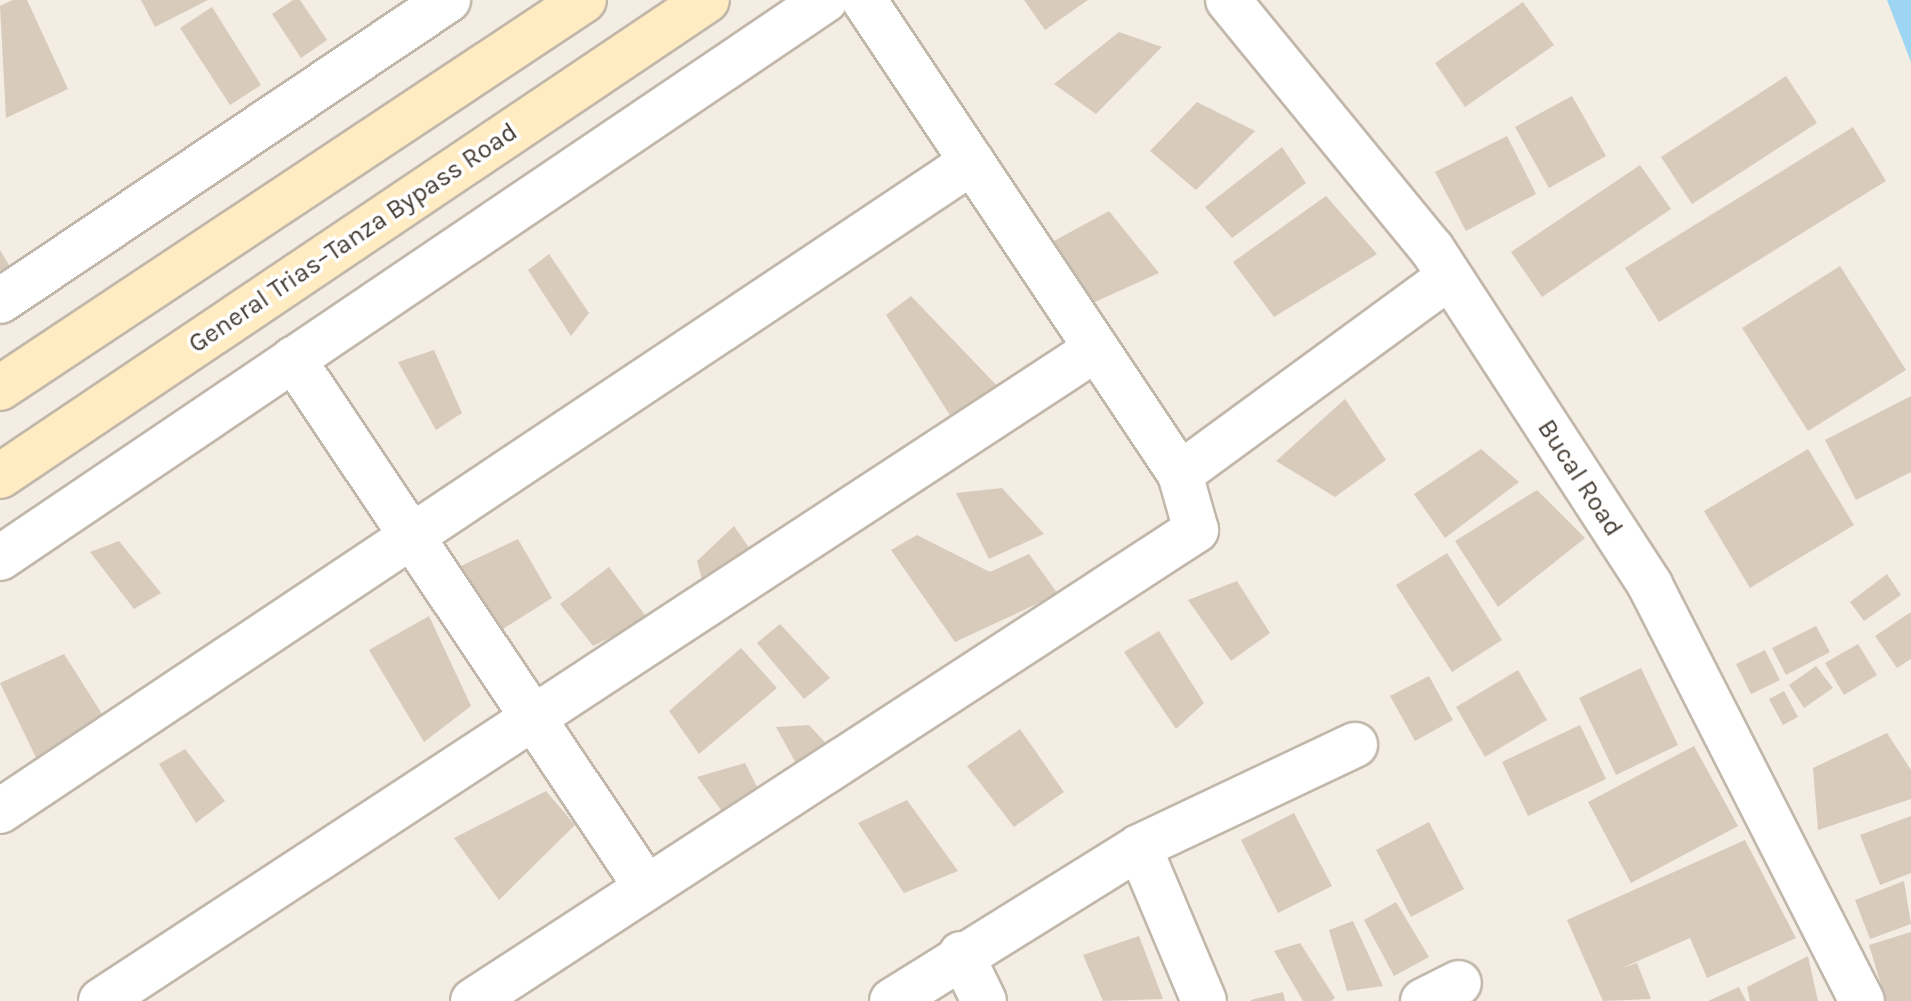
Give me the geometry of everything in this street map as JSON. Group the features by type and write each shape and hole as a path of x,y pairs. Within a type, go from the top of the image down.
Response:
{"main road":[{"path":"0,388 584,0"},
{"name":"General Trias–Tanza Bypass Road","path":"0,476 707,0"}],"street":[{"path":"0,301 448,0"},
{"path":"7,538 293,359 825,0"},
{"path":"473,1001 645,885 1196,530 1180,474 864,0"},
{"name":"Bucal Road","path":"1228,0 1449,277 1650,585 1862,1001"},
{"path":"0,811 972,162"},
{"path":"1180,474 1449,277"},
{"path":"101,1001 1096,349"},
{"path":"293,359 645,885"},
{"path":"892,1001 961,954 1139,847 1355,745"},
{"path":"1139,847 1204,1001"},
{"path":"961,954 984,1001"}],"water":[{"path":"1887,0 1911,0 1911,62"}],"building":[{"path":"13,0 27,0 68,89 6,118 0,6"},
{"path":"141,0 208,0 155,27"},
{"path":"293,0 300,0 327,40 301,58 272,14"},
{"path":"1024,0 1088,0 1045,30"},
{"path":"1523,2 1554,45 1465,107 1435,63"},
{"path":"212,7 261,85 230,105 180,28"},
{"path":"1119,32 1162,47 1096,114 1054,84"},
{"path":"1786,76 1817,123 1692,204 1661,157"},
{"path":"1572,96 1606,156 1549,188 1515,127"},
{"path":"1197,102 1255,131 1196,190 1150,151"},
{"path":"1853,127 1886,181 1659,322 1625,268"},
{"path":"1507,136 1536,194 1466,231 1435,172"},
{"path":"1282,147 1306,183 1232,238 1205,207"},
{"path":"1640,165 1671,209 1542,297 1511,252"},
{"path":"1326,196 1377,254 1274,317 1233,262"},
{"path":"1109,211 1159,273 1086,306 1054,241"},
{"path":"0,250 12,270 0,277"},
{"path":"549,254 589,313 571,336 528,270"},
{"path":"1840,266 1906,370 1808,431 1742,328"},
{"path":"911,296 1002,391 953,420 886,315"},
{"path":"434,350 462,413 436,430 398,362"},
{"path":"1911,396 1911,472 1856,500 1825,440"},
{"path":"1345,399 1386,460 1335,497 1276,461"},
{"path":"1481,449 1519,482 1445,538 1414,494"},
{"path":"1808,449 1854,525 1750,588 1704,511"},
{"path":"1002,488 1044,534 989,559 956,493"},
{"path":"1537,490 1585,538 1498,607 1455,541"},
{"path":"734,526 759,562 703,583 697,561"},
{"path":"917,535 990,572 1029,554 1058,594 955,642 891,550"},
{"path":"518,539 552,598 492,636 446,573"},
{"path":"119,541 161,593 134,609 90,552"},
{"path":"1447,553 1502,640 1452,672 1396,585"},
{"path":"609,567 648,619 593,646 560,604"},
{"path":"1887,574 1901,595 1864,621 1850,602"},
{"path":"1237,581 1270,633 1231,661 1188,600"},
{"path":"1911,612 1911,659 1897,668 1875,636"},
{"path":"429,616 471,706 424,742 369,650"},
{"path":"780,624 830,678 804,699 757,643"},
{"path":"1816,626 1830,652 1786,675 1772,648"},
{"path":"1159,631 1204,703 1176,729 1124,652"},
{"path":"1858,644 1877,675 1844,695 1825,663"},
{"path":"741,648 777,688 699,754 669,711"},
{"path":"1765,650 1780,680 1751,694 1736,664"},
{"path":"64,654 109,725 42,770 0,683"},
{"path":"1816,666 1833,688 1804,708 1789,685"},
{"path":"1641,668 1678,745 1616,775 1579,698"},
{"path":"1518,670 1547,720 1485,757 1456,707"},
{"path":"1429,676 1453,720 1415,741 1390,696"},
{"path":"1784,691 1798,717 1783,725 1769,699"},
{"path":"809,725 846,765 804,778 776,727"},
{"path":"1580,725 1606,779 1528,816 1502,762"},
{"path":"1020,729 1064,792 1014,827 967,766"},
{"path":"1887,733 1911,770 1911,799 1818,830 1813,768"},
{"path":"1694,746 1738,826 1631,883 1588,802"},
{"path":"185,749 225,801 196,823 159,764"},
{"path":"745,763 770,812 729,821 697,777"},
{"path":"546,791 575,825 499,900 454,838"},
{"path":"907,800 958,871 904,893 858,823"},
{"path":"1294,813 1332,886 1278,913 1241,840"},
{"path":"1911,816 1911,873 1880,885 1860,835"},
{"path":"1429,822 1464,889 1411,917 1376,850"},
{"path":"1745,840 1796,938 1707,978 1690,938 1622,968 1637,963 1651,999 1603,1001 1567,920"},
{"path":"1904,881 1911,924 1870,939 1855,900"},
{"path":"1396,902 1429,957 1394,976 1364,920"},
{"path":"1353,921 1383,986 1347,991 1329,930"},
{"path":"1911,932 1911,1001 1886,1001 1869,945"},
{"path":"1139,936 1163,999 1103,1001 1083,955"},
{"path":"1300,943 1335,998 1331,1001 1303,1001 1274,951"},
{"path":"1808,956 1818,1001 1750,1001 1747,987"},
{"path":"1739,987 1746,1001 1708,1001"},
{"path":"1283,992 1285,1001 1251,1001 1251,1000"}]}
